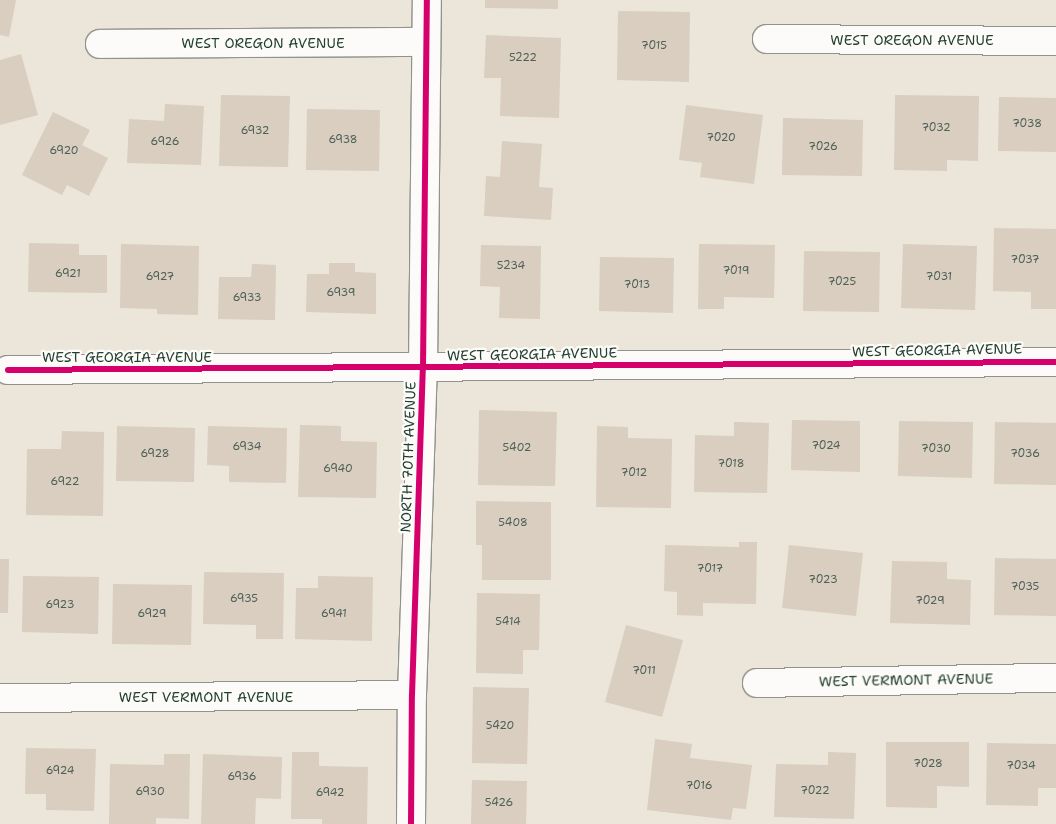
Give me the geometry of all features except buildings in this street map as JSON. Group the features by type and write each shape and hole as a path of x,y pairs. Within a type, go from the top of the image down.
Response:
{"street":[{"name":"NORTH 70TH AVENUE","path":"411,824 412,695 424,368 427,0"},
{"name":"WEST OREGON AVENUE","path":"768,39 1056,41"},
{"name":"WEST OREGON AVENUE","path":"100,44 426,42"},
{"name":"WEST GEORGIA AVENUE","path":"8,370 1056,362"},
{"name":"WEST VERMONT AVENUE","path":"757,683 1056,678"},
{"name":"WEST VERMONT AVENUE","path":"0,698 412,695"}],"cycle path":[{"path":"411,824 412,695 423,368 427,0"},
{"path":"8,370 1056,362"}]}
